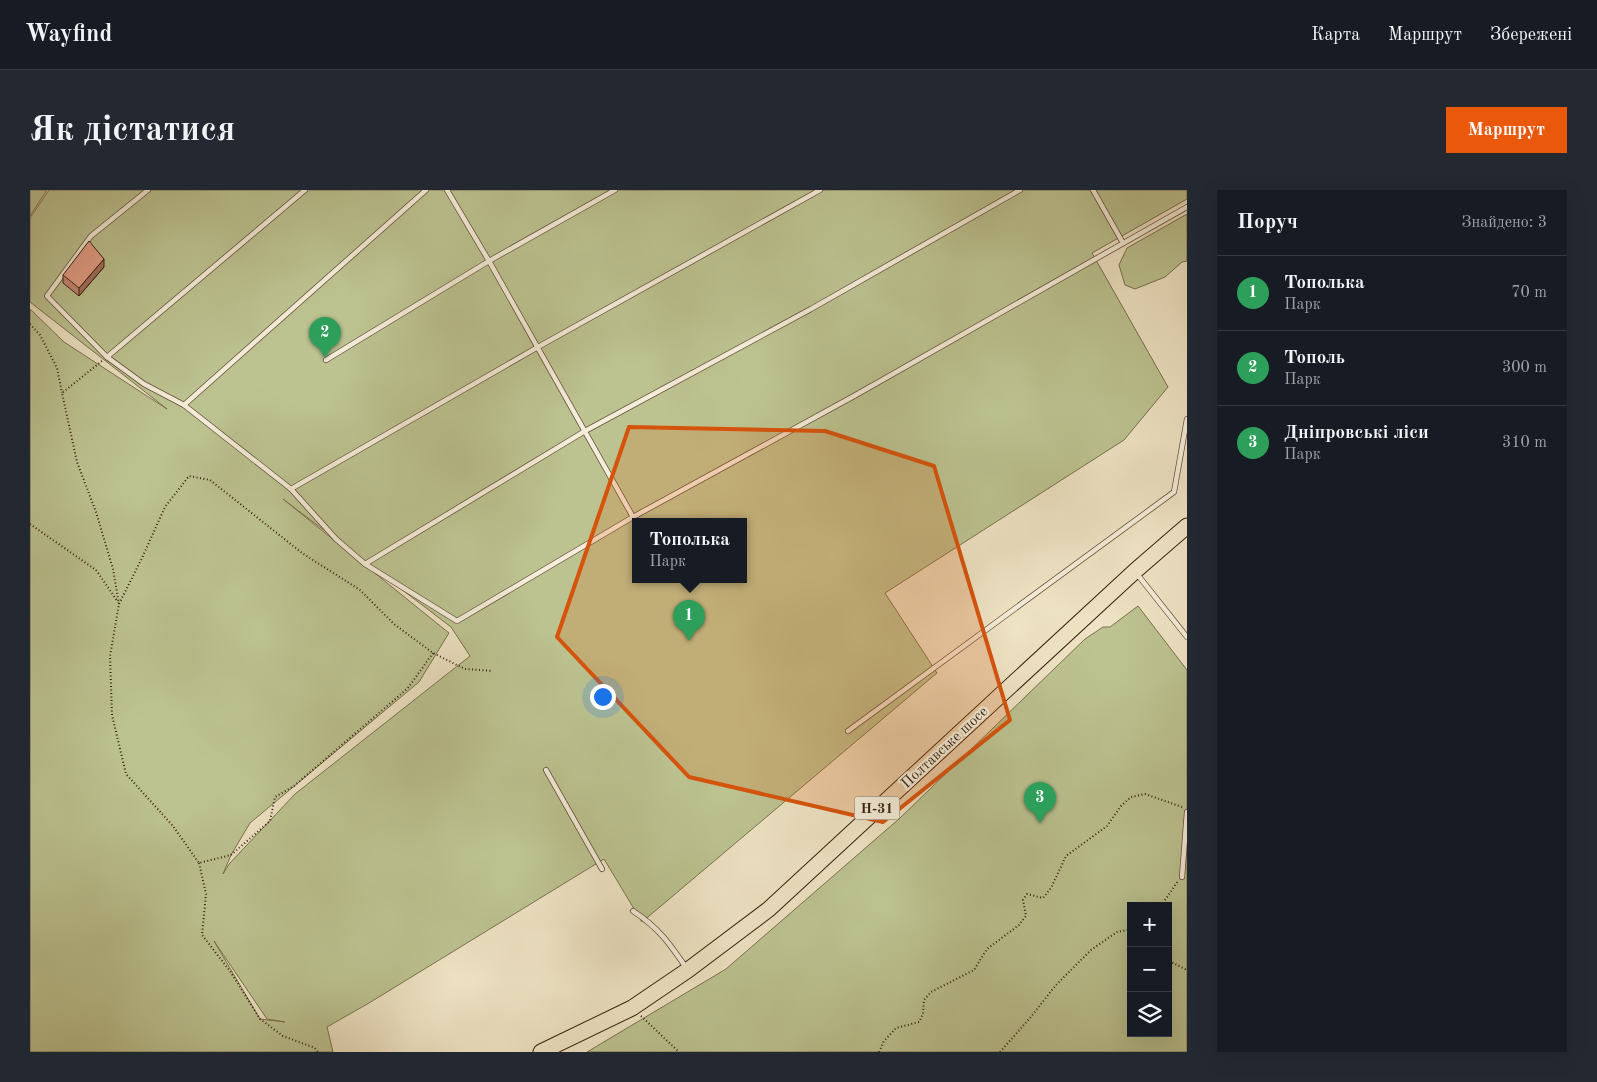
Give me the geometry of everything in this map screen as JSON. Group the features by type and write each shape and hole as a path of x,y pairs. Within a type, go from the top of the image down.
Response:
{"main road":[{"name":"Полтавське шосе","path":"541,1052 632,1008 688,970 769,908 1134,571 1187,526"}],"lane":[{"path":"148,190 91,236 47,296 107,357 144,384 184,405 291,489 336,539 365,564 457,621 633,517 854,396 1187,208"},
{"path":"107,357 305,190"},
{"path":"184,405 426,190"},
{"path":"447,190 490,261 633,517"},
{"path":"326,360 490,261 615,190"},
{"path":"291,489 538,347 820,190"},
{"path":"365,564 585,432 812,309 1020,190"},
{"path":"1093,190 1123,243"},
{"path":"848,731 1174,492 1187,419"},
{"path":"1134,571 1187,637"},
{"path":"546,770 602,869"},
{"path":"1182,877 1187,812"},
{"path":"633,911 652,923 688,970"}],"path":[{"path":"30,324 40,335 57,368 77,462 96,512 113,569 119,604"},
{"path":"62,393 107,357"},
{"path":"318,1052 315,1048 283,1036 260,1020 230,971 202,935 206,894 199,863 173,826 126,774 112,715 110,656 119,604 142,558 164,507 189,476 210,480 302,553 360,590 394,624 433,653 465,669 493,671"},
{"path":"30,524 96,570 119,604"},
{"path":"199,863 231,855 270,821 275,797 294,786 408,688 433,653"},
{"path":"879,1052 884,1041 896,1028 919,1022 923,1014 924,1000 931,992 974,970 987,949 1019,925 1026,916 1022,900 1027,894 1043,898 1051,888 1066,856 1107,826 1121,806 1131,798 1145,794 1179,808 1187,806"},
{"path":"1164,902 1182,877"},
{"path":"1000,1052 1056,985 1091,950 1117,932 1127,930"},
{"path":"1172,962 1187,970"},
{"path":"632,1008 658,1030 679,1052"}],"highlighted area":[{"path":"629,427 825,431 934,466 1010,720 883,822 689,777 557,637"}],"green space":[{"path":"30,190 47,190 30,216"},
{"path":"49,190 1187,190 1187,199 1092,253 1168,387 1124,440 885,593 937,673 642,922 604,859 327,1027 333,1052 30,1052 30,309 64,342 167,409 30,302 30,218","holes":["283,499 451,627 470,656 295,794 229,864 223,874 231,855 250,823 419,682 449,633","214,941 267,1019 285,1022 260,1019"]},
{"path":"1187,214 1187,261 1182,262 1165,277 1135,289 1125,285 1119,265 1127,248"},
{"path":"1138,606 1187,670 1187,1052 587,1052 726,969 900,818 1085,639 1103,627 1110,627"}],"building":[{"path":"89,241 104,259 79,288 63,275"}],"place":[{"name":"Тополь","path":"325,358"},
{"name":"Тополька","path":"689,641"},
{"name":"Дніпровські ліси","path":"1040,823"}]}
